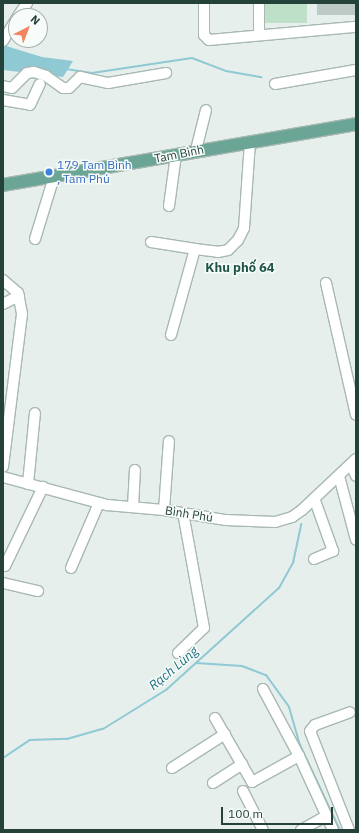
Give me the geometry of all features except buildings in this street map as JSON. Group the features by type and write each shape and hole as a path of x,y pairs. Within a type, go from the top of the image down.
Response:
{"main road":[{"name":"Tam Bình","path":"3,185 176,155 196,150 356,124"}],"street":[{"path":"204,3 204,35 209,40 259,34 356,27"},
{"path":"259,3 259,34"},
{"path":"275,84 356,70"},
{"path":"3,86 12,88 27,73 34,72 46,76 63,88 69,88 80,77 108,83 166,73"},
{"path":"3,100 30,105 40,84"},
{"path":"196,150 206,110"},
{"path":"151,242 218,252 228,250 238,240 244,228 250,142"},
{"path":"169,206 176,155"},
{"path":"35,239 54,177"},
{"path":"171,335 195,249"},
{"path":"3,280 19,296 22,314 5,433 3,467"},
{"path":"326,283 356,415"},
{"path":"3,304 19,296"},
{"path":"28,484 35,413"},
{"path":"164,510 169,441"},
{"path":"353,462 356,476"},
{"name":"Bình Phú","path":"3,477 99,503 164,510 226,520 275,522 292,518 353,462"},
{"path":"133,507 135,470"},
{"path":"339,476 354,526 356,540"},
{"path":"6,566 43,487"},
{"path":"314,498 333,551 314,558"},
{"path":"71,568 99,503"},
{"path":"178,653 204,628 183,513"},
{"path":"3,583 38,592"},
{"path":"263,689 299,756 333,830"},
{"path":"349,830 310,729 315,725 350,712"},
{"path":"215,718 252,782 299,756"},
{"path":"172,768 225,734"},
{"path":"212,783 242,764"},
{"path":"243,791 263,830"},
{"path":"301,830 326,816"}],"green space":[{"path":"262,3 307,3 307,23 262,23"}],"water":[{"path":"3,45 8,47 8,48 13,48 42,57 73,61 63,77 3,70"}],"waterway":[{"path":"66,69 92,73 192,58 226,71 261,77"},
{"name":"Rạch Lùng","path":"3,758 30,740 67,739 103,729 166,690 279,588 293,563 301,524"},
{"path":"196,663 242,666 266,675 289,707 300,745 340,830"}],"place":[{"name":"179 Tam Bình , Tam Phú","path":"49,172"}],"district":[{"name":"Khu phố 64","path":"240,268"}]}
